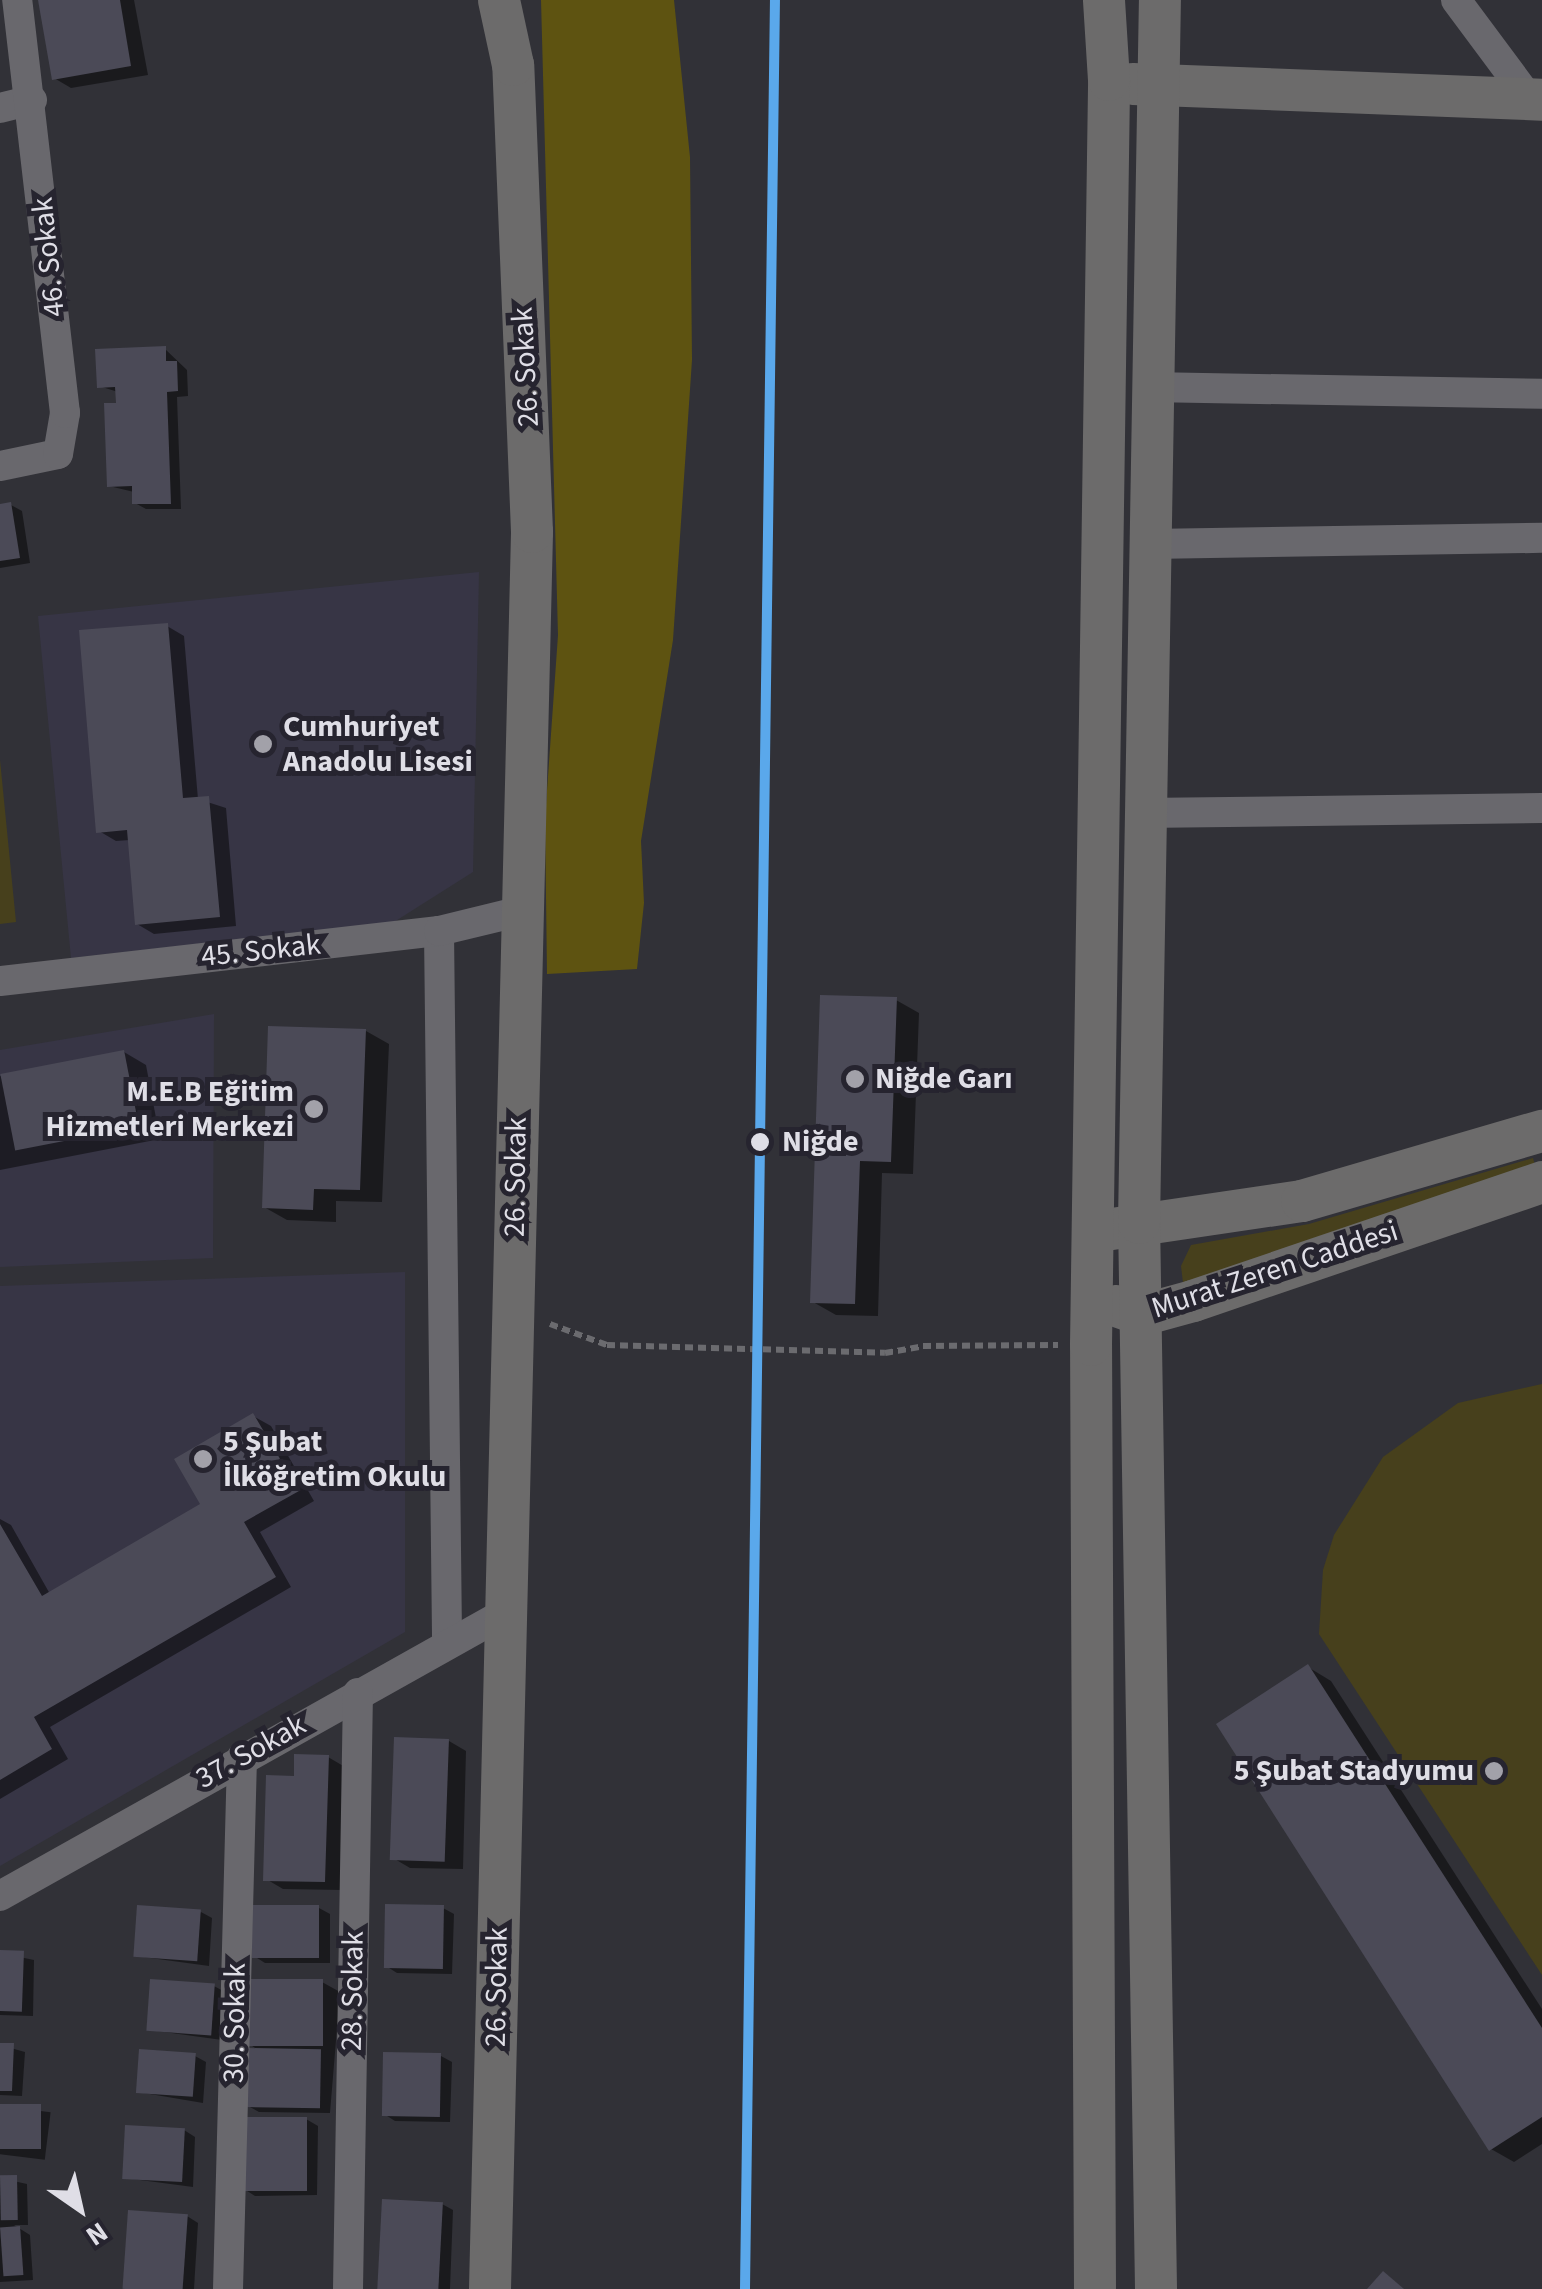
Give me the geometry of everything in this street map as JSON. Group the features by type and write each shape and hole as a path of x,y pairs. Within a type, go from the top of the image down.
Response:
{"main road":[{"path":"499,0 513,65"},
{"path":"513,65 520,0"},
{"path":"1095,2289 1091,1345 1109,80 1104,0"},
{"path":"1156,2289 1139,1223 1141,812 1160,0"},
{"name":"26. Sokak","path":"490,2289 532,532 513,65"},
{"path":"1109,80 1158,87 1536,100"},
{"name":"Murat Zeren Caddesi","path":"1542,1131 1302,1200 1139,1223 1105,1234 1093,1270 1113,1305 1142,1315 1542,1182"}],"street":[{"name":"46. Sokak","path":"0,466 43,462 58,454 64,438 32,100 17,0"},
{"path":"1456,0 1536,100"},
{"path":"0,108 32,100"},
{"path":"1149,387 1542,394"},
{"path":"1150,544 1542,538"},
{"path":"1141,812 1542,808"},
{"name":"45. Sokak","path":"0,980 439,931 521,910"},
{"path":"439,931 447,1641"},
{"name":"37. Sokak","path":"0,1896 447,1641 505,1612"},
{"name":"28. Sokak","path":"348,2289 358,1693"},
{"name":"30. Sokak","path":"228,2289 242,1757"}],"path":[{"path":"546,1323 607,1345 828,1352 1091,1345"}],"shaded area":[{"path":"541,0 674,0 690,157 692,360 673,640 641,841 644,903 637,969 547,974 545,819 558,635"},
{"name":"Cumhuriyet Anadolu Lisesi","path":"479,572 473,872 394,922 71,958 38,616"},
{"path":"0,760 16,922 0,924"},
{"path":"214,1014 213,1258 0,1267 0,1050"},
{"path":"1533,1158 1535,1166 1183,1283 1181,1266 1191,1245 1309,1224"},
{"name":"5 Şubat İlköğretim Okulu","path":"405,1272 405,1632 0,1866 0,1286"},
{"name":"5 Şubat Stadyumu","path":"1542,1384 1542,1975 1319,1634 1323,1570 1334,1535 1383,1457 1458,1403"}],"building":[{"path":"38,0 120,0 131,66 52,80"},
{"path":"166,346 166,361 177,361 178,391 167,392 171,504 132,504 132,486 107,487 104,403 116,403 115,387 97,388 95,349"},
{"path":"11,502 20,558 0,561 0,504"},
{"path":"168,623 183,798 209,796 220,917 135,925 127,830 96,833 79,630"},
{"name":"Niğde Garı","path":"820,995 897,997 891,1162 860,1161 855,1304 810,1303"},
{"name":"M.E.B Eğitim Hizmetleri Merkezi","path":"268,1026 366,1029 360,1190 314,1189 313,1210 262,1208"},
{"path":"124,1050 139,1127 15,1151 0,1074"},
{"path":"253,1413 299,1491 244,1522 276,1577 34,1717 52,1749 0,1780 0,1524 42,1596 200,1504 174,1459"},
{"path":"1308,1664 1542,2028 1542,2117 1489,2151 1216,1724"},
{"path":"394,1737 449,1739 445,1862 390,1860"},
{"path":"294,1754 329,1755 325,1882 263,1881 266,1775 294,1776"},
{"path":"385,1904 444,1905 443,1969 384,1968"},
{"path":"137,1905 201,1909 197,1961 133,1957"},
{"path":"252,1905 319,1905 319,1958 252,1958"},
{"path":"0,1950 24,1951 22,2012 0,2011"},
{"path":"150,1979 215,1984 211,2035 146,2031"},
{"path":"248,1979 323,1979 323,2046 248,2046"},
{"path":"0,2043 14,2043 12,2091 0,2091"},
{"path":"247,2048 321,2049 320,2108 246,2107"},
{"path":"139,2049 196,2053 193,2097 136,2093"},
{"path":"383,2052 441,2053 440,2117 382,2116"},
{"path":"0,2104 41,2104 41,2149 0,2149"},
{"path":"241,2117 307,2117 307,2191 241,2191"},
{"path":"125,2125 185,2128 182,2182 122,2179"},
{"path":"0,2175 17,2175 18,2220 1,2220"},
{"path":"382,2199 443,2202 438,2289 377,2289"},
{"path":"128,2210 188,2214 183,2289 122,2289"},
{"path":"20,2226 23,2275 3,2276 0,2227"},
{"path":"1383,2271 1404,2289 1367,2289"}],"transit line":[{"path":"745,2289 775,0"}],"place":[{"name":"Cumhuriyet Anadolu Lisesi","path":"263,744"},
{"name":"Niğde Garı","path":"855,1079"},
{"name":"M.E.B Eğitim Hizmetleri Merkezi","path":"314,1109"},
{"name":"Niğde","path":"760,1142"},
{"name":"5 Şubat İlköğretim Okulu","path":"203,1459"},
{"name":"5 Şubat Stadyumu","path":"1494,1771"}]}
